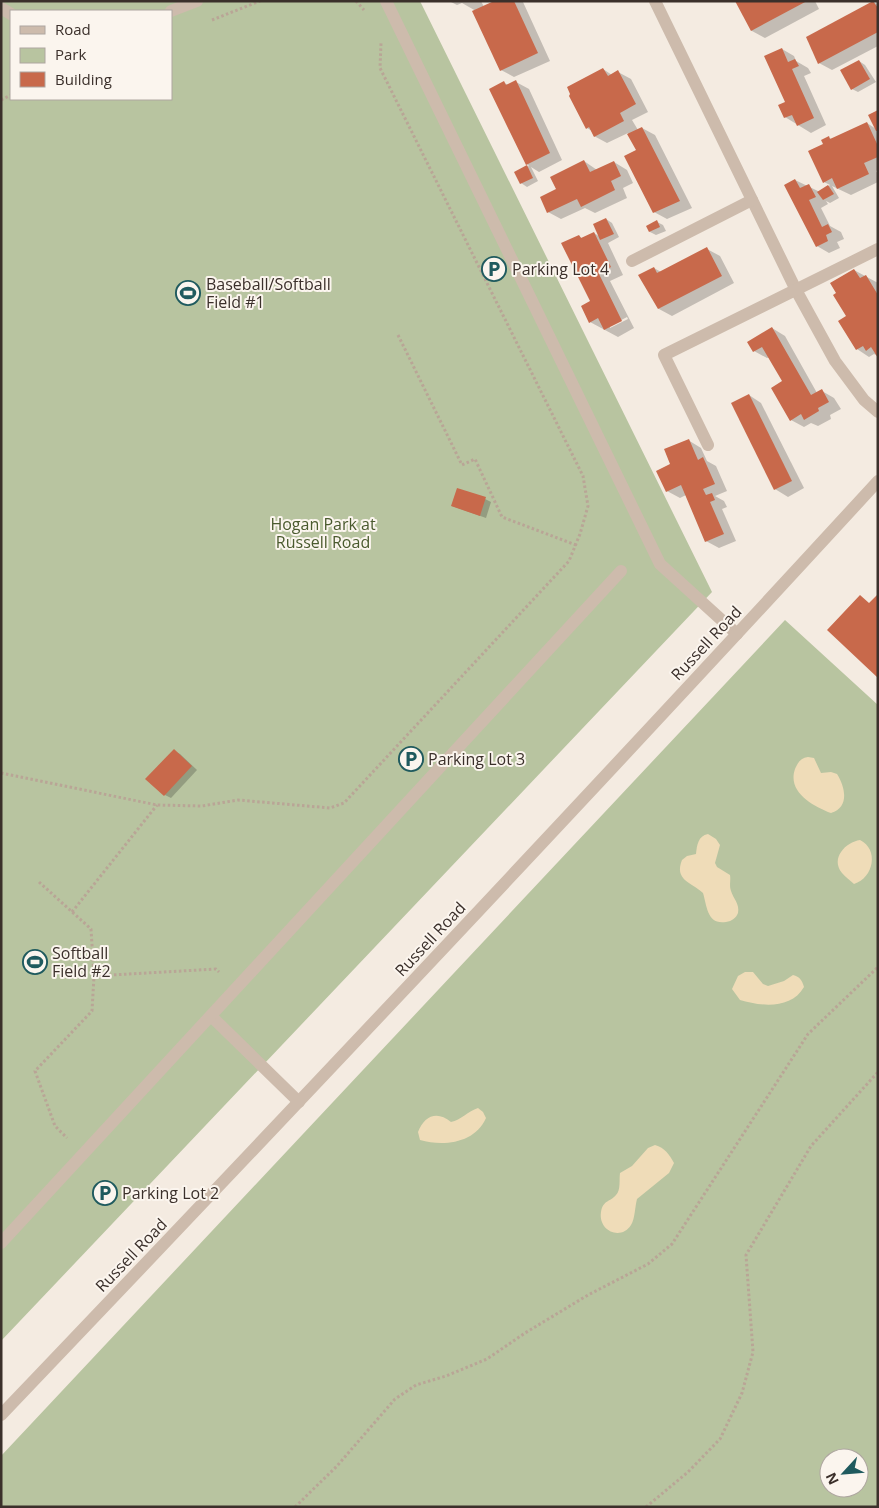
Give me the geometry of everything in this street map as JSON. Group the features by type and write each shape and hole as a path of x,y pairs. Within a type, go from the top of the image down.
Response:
{"street":[{"path":"172,11 197,1"},
{"path":"386,1 660,564 737,634"},
{"path":"655,1 796,290 835,361 864,400 878,412"},
{"path":"632,261 752,200"},
{"path":"708,445 664,355 878,249"},
{"name":"Russell Road","path":"1,1414 299,1102 878,481"},
{"path":"1,1243 622,571"},
{"path":"211,1016 299,1102"}],"path":[{"path":"207,22 260,1"},
{"path":"356,1 367,15"},
{"path":"1,772 157,805 202,806 238,800 330,808 344,803 569,561 588,506 583,476 380,68 382,42 380,35"},
{"path":"398,335 462,465 475,459 502,517 576,544"},
{"path":"72,912 157,805"},
{"path":"39,882 91,929 94,976 92,1011 35,1071 55,1126 83,1154"},
{"path":"295,1507 337,1466 395,1399 416,1384 446,1376 487,1358 588,1295 648,1264 672,1244 808,1034 878,967"},
{"path":"94,976 216,969 236,988"},
{"path":"646,1507 688,1472 720,1439 742,1394 753,1352 746,1255 811,1146 878,1072"}],"green space":[{"name":"Hogan Park at Russell Road","path":"1,1 420,1 712,592 1,1341"},
{"path":"785,620 878,705 878,1507 1,1507 1,1456"}],"sand":[{"path":"803,758 814,758 821,773 831,772 837,774 840,779 844,791 843,802 841,807 831,813 803,797 795,785 794,777 797,764"},
{"path":"708,834 716,839 720,845 715,863 717,867 730,875 730,889 738,907 736,916 726,922 715,921 711,918 703,893 685,880 680,872 682,860 687,856 696,854 700,839"},
{"path":"860,840 870,850 872,863 866,876 854,884 842,873 838,862 839,856 845,847"},
{"path":"745,972 753,972 763,984 768,986 784,981 793,975 800,979 804,987 791,1000 783,1003 766,1005 740,1000 732,989 738,976"},
{"path":"478,1108 486,1118 481,1126 467,1138 449,1143 420,1140 418,1132 421,1126 432,1116 441,1116 451,1122"},
{"path":"655,1145 666,1152 674,1163 669,1173 637,1199 634,1216 627,1230 616,1233 611,1232 601,1219 603,1205 618,1193 620,1173 632,1166 648,1148"}],"building":[{"path":"494,1 514,1 538,53 500,71 472,11"},
{"path":"735,1 807,1 751,31"},
{"path":"873,1 878,8 878,32 818,64 806,37"},
{"path":"782,48 788,62 795,59 799,66 792,69 814,118 797,126 792,115 784,118 778,105 785,102 764,56"},
{"path":"859,60 870,79 851,90 840,70"},
{"path":"603,68 608,76 618,70 636,104 620,113 624,121 594,137 589,127 586,129 569,96 567,87"},
{"path":"516,80 550,153 526,165 489,89 504,81 506,85"},
{"path":"878,110 878,131 876,131 868,115"},
{"path":"867,122 878,146 878,157 864,163 869,174 837,189 832,178 823,183 808,151 823,144 821,140 829,136 830,139"},
{"path":"642,127 680,201 653,213 624,156 636,150 627,134"},
{"path":"584,160 590,172 614,161 621,176 611,181 615,190 581,207 577,199 547,213 540,197 556,189 550,177"},
{"path":"527,165 533,178 520,184 514,172"},
{"path":"795,179 800,188 809,184 816,197 809,200 822,227 828,224 832,232 826,235 828,241 816,247 784,185"},
{"path":"828,185 834,194 823,200 817,192"},
{"path":"606,218 614,234 600,240 593,224"},
{"path":"657,220 660,227 649,232 646,226"},
{"path":"594,232 611,267 599,274 622,321 604,330 598,318 589,323 581,306 590,301 561,243 579,235 581,238"},
{"path":"707,247 722,276 658,309 638,275 654,267 657,273"},
{"path":"854,269 860,278 866,275 878,295 878,358 871,347 866,351 863,346 856,350 838,321 846,316 833,295 836,293 830,283"},
{"path":"772,327 811,395 822,389 829,402 818,408 819,411 804,420 801,414 790,421 771,388 782,381 762,347 753,352 747,342"},
{"path":"749,394 792,481 774,490 731,403"},
{"path":"689,439 698,460 703,457 715,484 703,489 706,495 712,493 715,500 710,502 724,534 705,542 681,485 666,492 656,471 670,464 664,449"},
{"path":"457,488 486,497 480,516 451,506"},
{"path":"878,594 878,678 827,630 860,595 869,603"},
{"path":"174,749 192,766 164,796 145,779"}],"place":[{"name":"Parking Lot 4","path":"494,269"},
{"name":"Baseball/Softball Field #1","path":"188,293"},
{"name":"Parking Lot 3","path":"411,759"},
{"name":"Softball Field #2","path":"35,962"},
{"name":"Parking Lot 2","path":"105,1193"}]}
